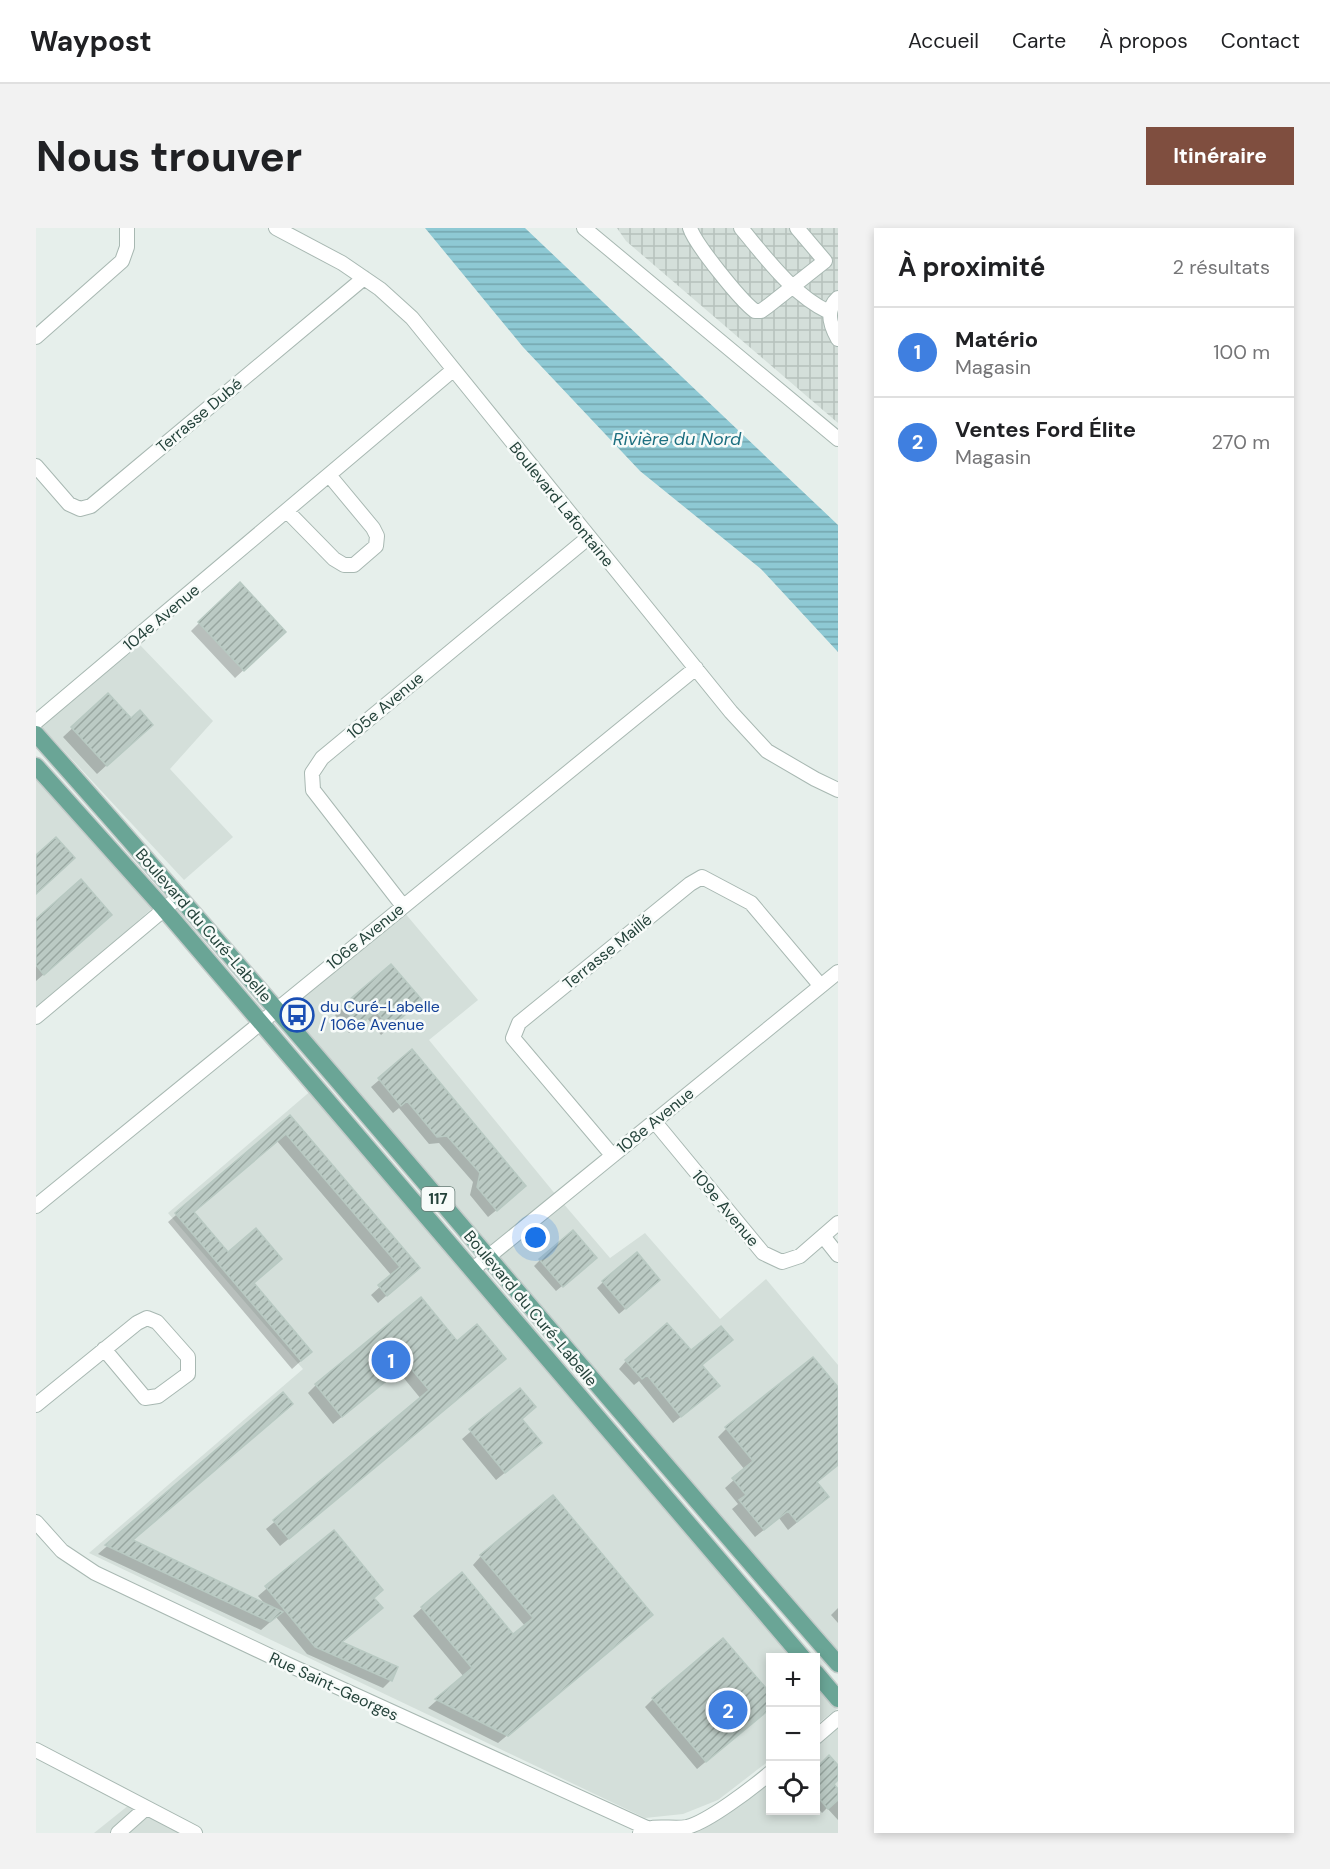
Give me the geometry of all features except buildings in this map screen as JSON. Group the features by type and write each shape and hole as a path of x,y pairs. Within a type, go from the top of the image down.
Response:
{"main road":[{"name":"Boulevard du Curé-Labelle","path":"36,734 180,896 663,1464 838,1664"},
{"name":"Boulevard du Curé-Labelle","path":"36,766 164,909 798,1653"},
{"path":"647,1477 663,1464"},
{"path":"820,1677 838,1699"}],"street":[{"path":"36,337 122,261 128,247 127,228"},
{"name":"Boulevard Lafontaine","path":"276,228 342,263 380,289 412,318 731,712 767,751 815,780 838,790"},
{"path":"584,228 838,439"},
{"path":"690,228 696,242 755,311 761,311 825,261 797,228"},
{"path":"741,228 775,268 816,306 829,312"},
{"name":"Terrasse Dubé","path":"36,466 69,504 80,509 91,506 364,278"},
{"path":"838,298 831,305 829,312 832,327 838,339"},
{"name":"104e Avenue","path":"36,722 453,370"},
{"path":"287,512 334,559 344,565 354,565 376,546 377,536 373,528 329,475"},
{"name":"105e Avenue","path":"403,906 313,790 312,774 322,758 589,537"},
{"name":"106e Avenue","path":"36,1206 696,669"},
{"name":"Terrasse Maillé","path":"612,1155 513,1038 519,1023 690,884 702,877 751,903 820,985"},
{"path":"36,1017 180,896"},
{"name":"108e Avenue","path":"472,1270 838,972"},
{"name":"109e Avenue","path":"654,1121 764,1253 782,1262 800,1256 838,1223"},
{"path":"823,1236 838,1255"},
{"path":"36,1405 104,1349 137,1323 147,1318 157,1322 188,1357 188,1374 158,1396 145,1398 104,1349"},
{"name":"Rue Saint-Georges","path":"36,1522 62,1551 95,1573 644,1831"},
{"path":"820,1734 838,1718"},
{"path":"36,1750 195,1833"},
{"path":"644,1831 684,1830 718,1811 766,1777"},
{"path":"118,1833 146,1808"}],"shaded area":[{"path":"617,228 838,228 838,423 626,241"},
{"path":"140,645 213,721 170,769 233,837 184,880 41,726"},
{"path":"36,769 157,904 36,1011"},
{"path":"404,912 478,1000 429,1040 610,1258 645,1233 720,1319 766,1279 838,1365 838,1660 288,1009"},
{"path":"313,1089 796,1653 766,1653 766,1763 718,1800 683,1814 645,1818 89,1553 303,1369 168,1213"},
{"path":"820,1682 838,1704 838,1708 820,1722"},
{"path":"838,1717 838,1833 692,1833 766,1773 766,1815 820,1815 820,1732"},
{"path":"134,1801 195,1833 94,1833"}],"water":[{"name":"Rivière du Nord","path":"425,228 525,228 838,525 838,652 761,569 640,471 523,347"}],"place":[{"name":"du Curé-Labelle / 106e Avenue","path":"297,1015"},
{"name":"Matério","path":"391,1360"},
{"name":"Ventes Ford Élite","path":"728,1710"}]}
